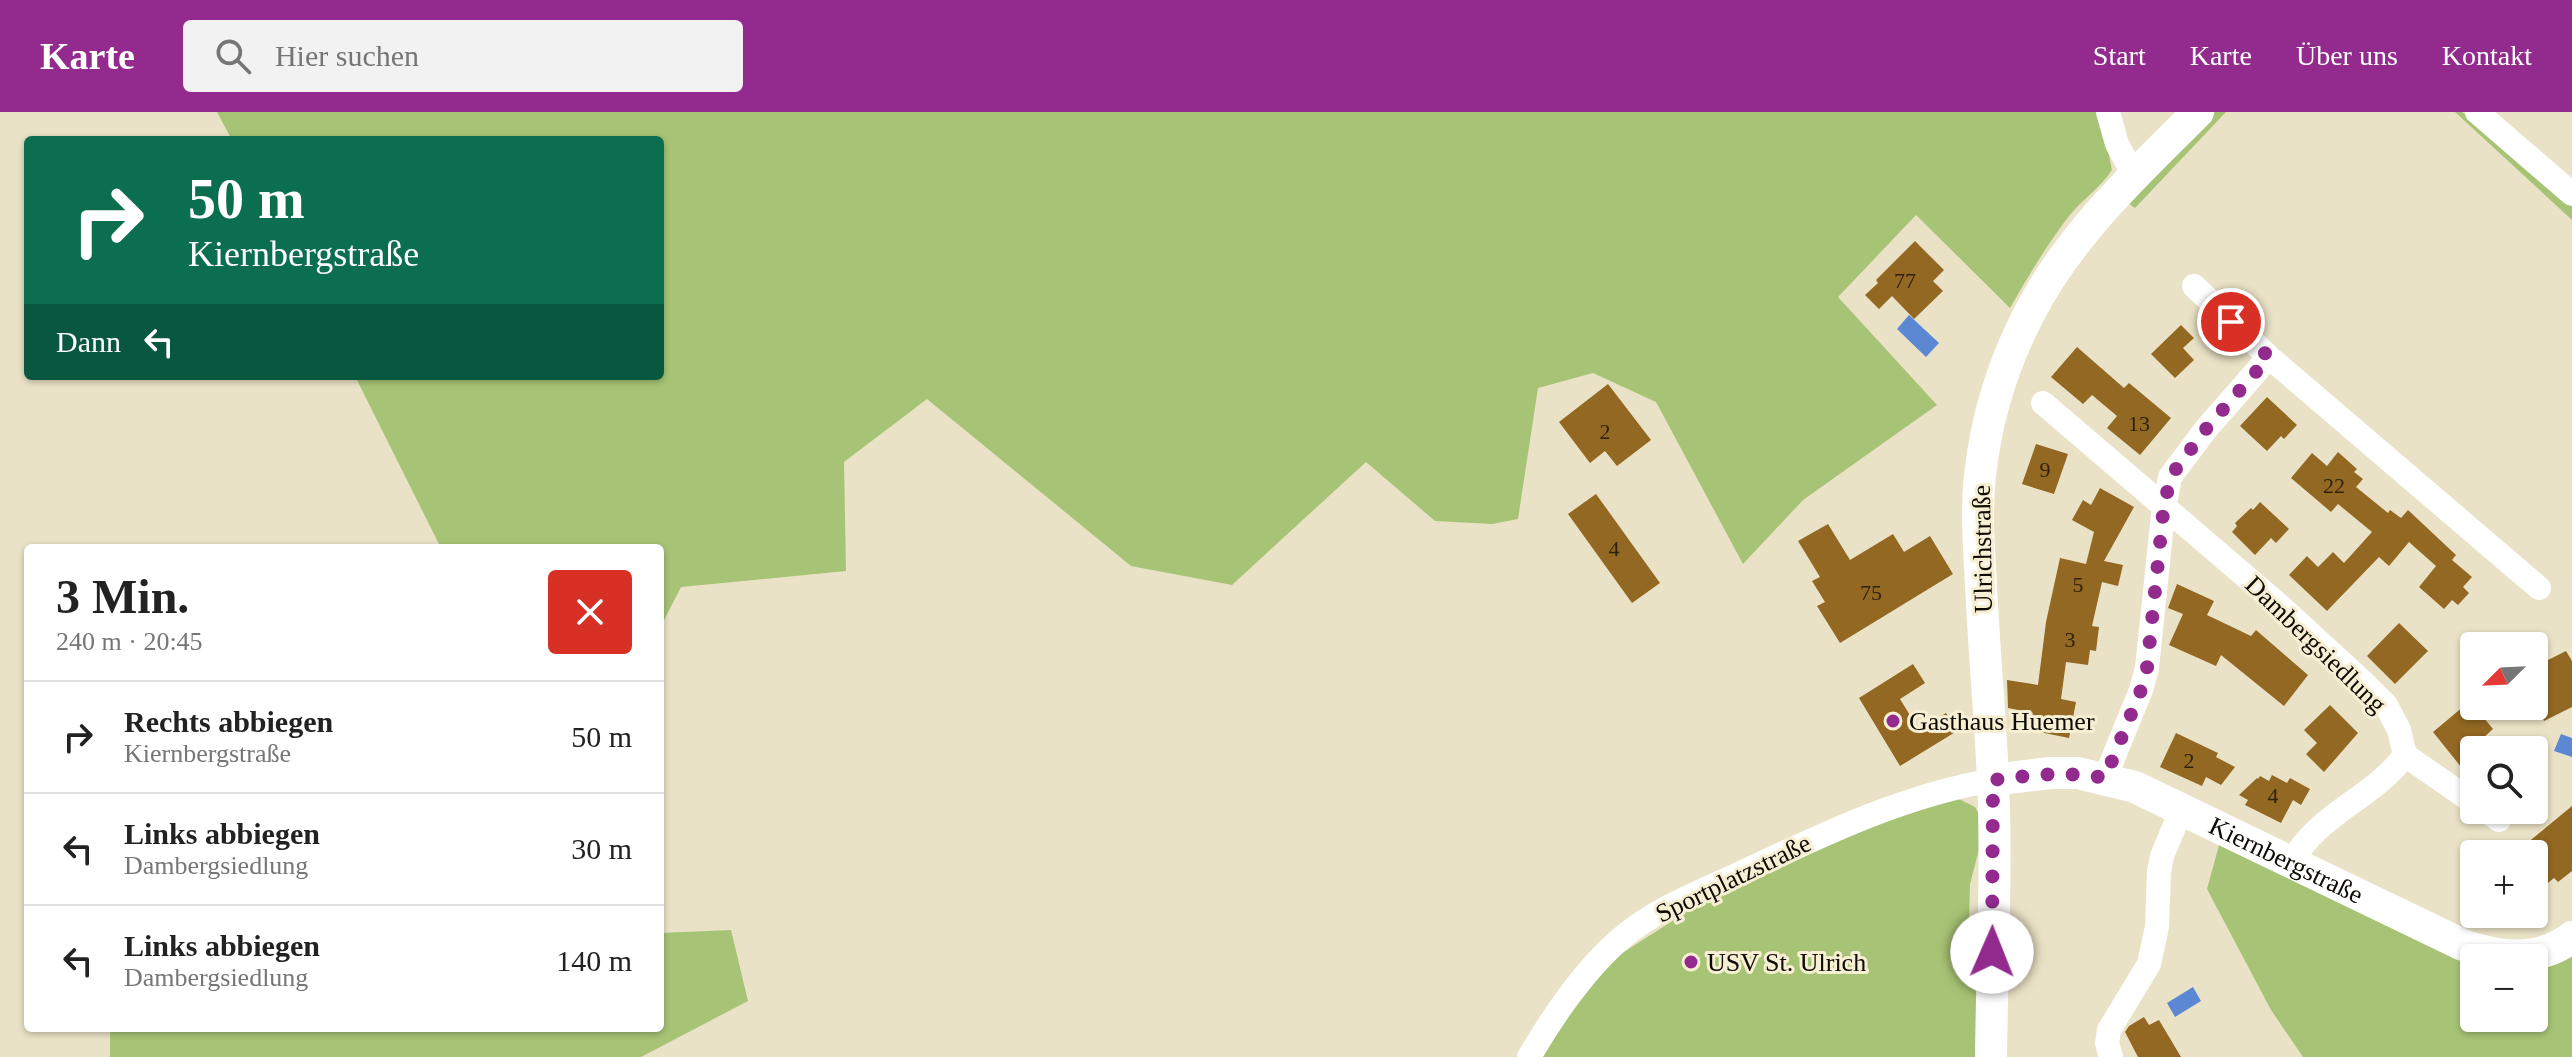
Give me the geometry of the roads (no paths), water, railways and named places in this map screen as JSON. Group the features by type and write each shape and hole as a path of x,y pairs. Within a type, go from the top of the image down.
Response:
{"street":[{"path":"2108,112 2117,144 2134,175"},
{"name":"Ulrichstraße","path":"1991,1057 1993,780 1978,528 1979,478 1993,403 2030,312 2052,273 2093,219 2198,112"},
{"path":"2477,112 2572,194"},
{"path":"2194,286 2269,357 2539,588"},
{"path":"2105,778 2147,668 2164,505 2170,477 2269,357"},
{"name":"Dambergsiedlung","path":"2043,403 2279,605 2386,705 2399,730 2405,755"},
{"path":"2292,862 2308,837 2393,771 2405,755 2460,793"},
{"name":"Kiernbergstraße","path":"1993,780 2078,773 2135,787 2463,945 2486,953 2528,956 2548,950 2572,937"},
{"name":"Sportplatzstraße","path":"1529,1057 1549,1024 1595,963 1644,921 1836,828 1903,802 1993,780"},
{"path":"2111,1057 2107,1043 2109,1030 2149,964 2157,927 2162,856 2182,808"}],"water":[{"path":"1909,315 1939,343 1926,357 1897,329"},
{"path":"2561,734 2572,738 2572,757 2554,751"},
{"path":"2193,987 2201,1001 2175,1017 2167,1003"}],"place":[{"name":"Gasthaus Huemer","path":"1893,721"},
{"name":"USV St. Ulrich","path":"1691,962"}]}
